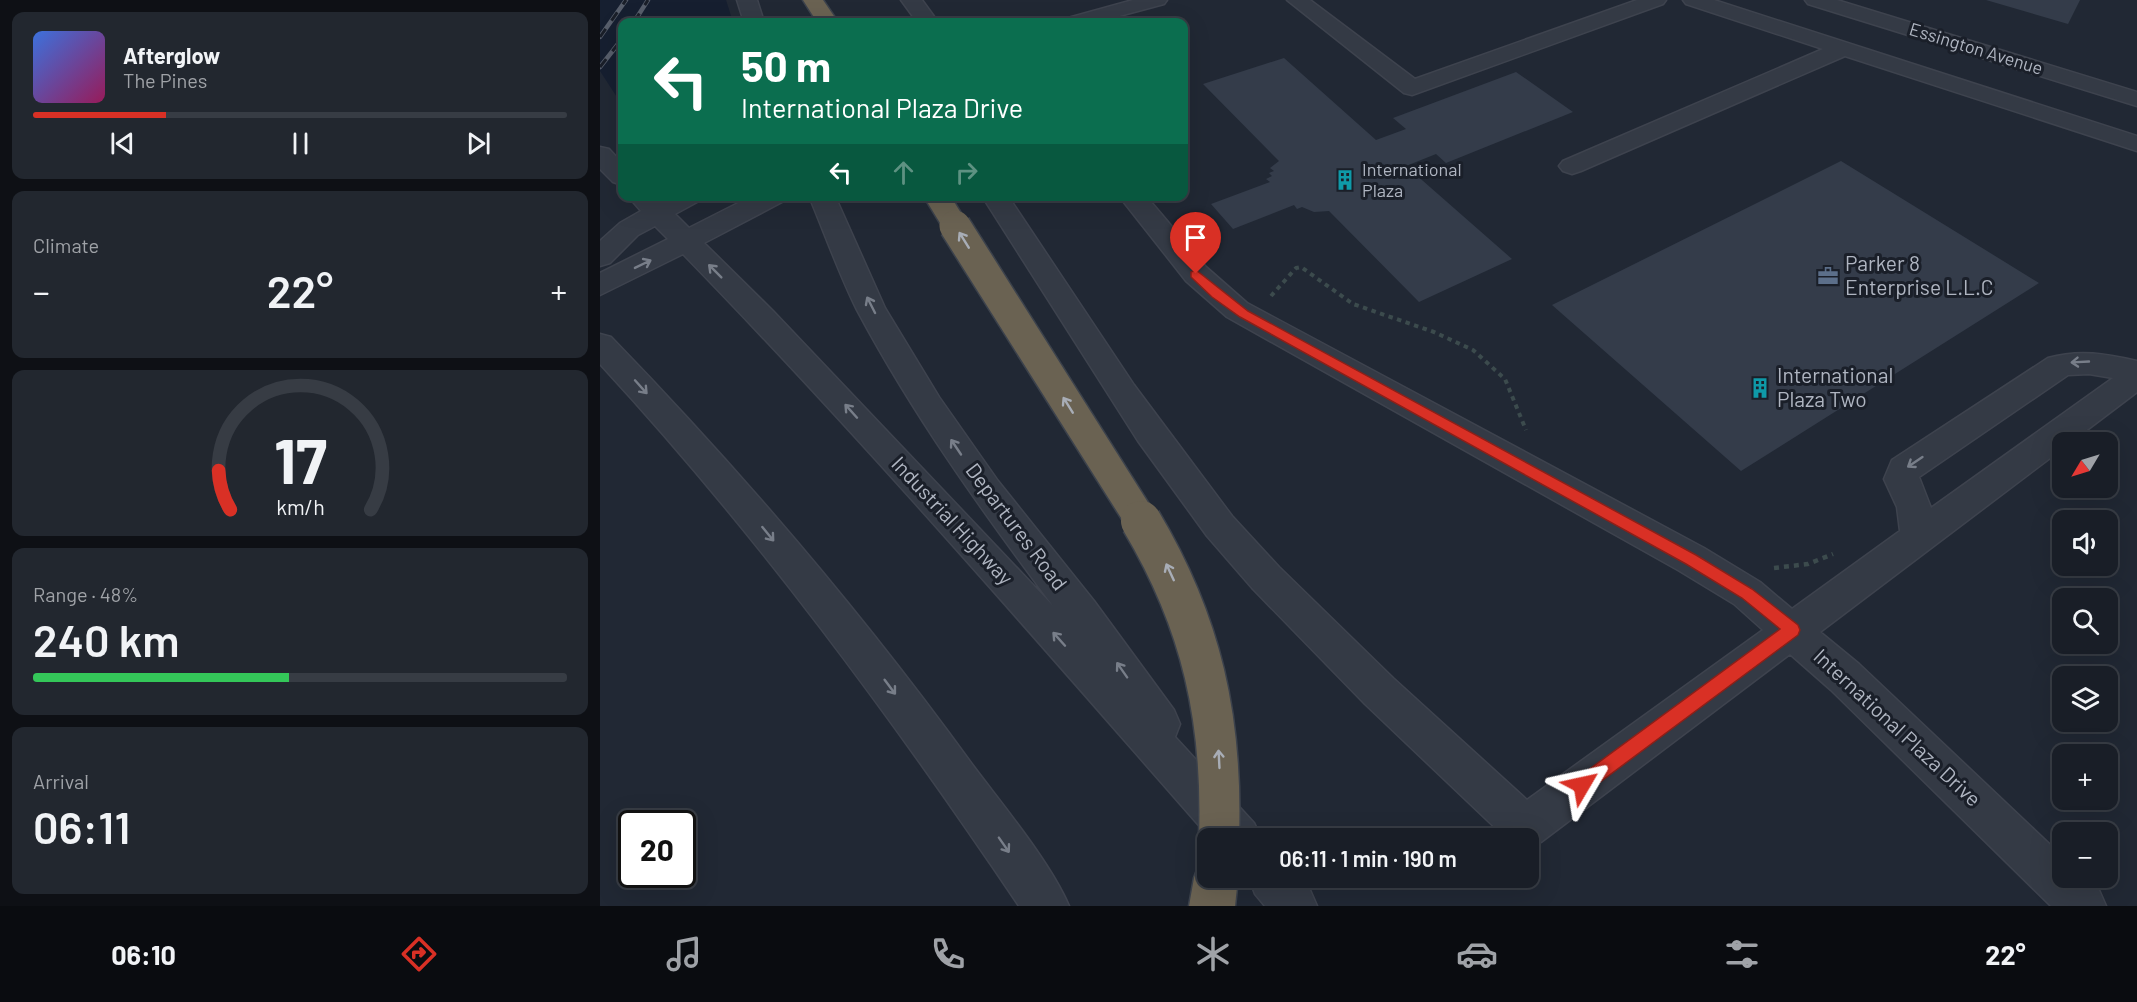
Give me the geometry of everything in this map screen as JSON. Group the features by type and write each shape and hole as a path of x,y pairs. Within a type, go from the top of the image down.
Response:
{"highway":[{"path":"813,0 824,18"},
{"path":"939,201 1144,526 1179,592 1202,658 1219,752 1220,828"},
{"path":"1212,906 1215,888"}],"street":[{"path":"747,0 753,18"},
{"path":"911,0 924,18"},
{"path":"1094,18 1157,0"},
{"path":"1297,0 1412,88 1656,0"},
{"path":"1693,0 2137,144"},
{"name":"Essington Avenue","path":"1815,0 2137,99"},
{"path":"1876,19 1894,0"},
{"path":"1572,166 1843,48"},
{"path":"600,154 618,173"},
{"path":"600,285 764,201"},
{"name":"Departures Road","path":"824,201 872,308 928,405 986,491 1081,613 1233,828"},
{"path":"998,201 1162,447 1206,508 1237,545 1383,696 1526,827 2137,374"},
{"name":"International Plaza Drive","path":"1136,201 1196,274 1237,310 1691,559 1747,593 1845,677 2083,906"},
{"path":"600,257 649,204"},
{"name":"Industrial Highway","path":"649,204 802,358 958,526 1231,828"},
{"path":"600,345 687,438 810,585 949,766 1046,906"},
{"path":"1917,537 1920,524 1916,509 1901,479 1905,469 2059,366 2076,361 2093,362 2137,374"},
{"path":"1279,888 1294,906"}],"path":[{"path":"1264,303 1296,268 1301,267 1335,295 1351,303 1464,344 1505,379 1531,437"},
{"path":"1769,567 1808,564 1840,549"}],"water":[{"path":"600,0 726,0 732,18 618,18 618,99 600,71"}],"building":[{"path":"1986,0 2080,0 2068,24"},
{"name":"International Plaza","path":"1284,58 1376,140 1406,129 1393,118 1516,72 1573,112 1446,163 1436,154 1406,166 1512,259 1419,302 1329,211 1314,212 1302,207 1297,209 1294,205 1233,229 1211,204 1270,182 1266,179 1272,176 1269,173 1274,171 1270,168 1279,161 1203,84"},
{"name":"International Plaza Two","path":"1841,161 2039,283 1741,471 1552,305"}],"railway":[{"path":"600,37 626,0"},
{"path":"637,18 648,0"},
{"path":"600,67 618,44"}],"place":[{"name":"International Plaza","path":"1345,180"},
{"name":"Parker 8 Enterprise L.L.C","path":"1828,276"},
{"name":"International Plaza Two","path":"1760,388"}],"route":[{"path":"1196,274 1216,294 1244,314 1691,559 1747,593 1792,630 1582,785"}]}
